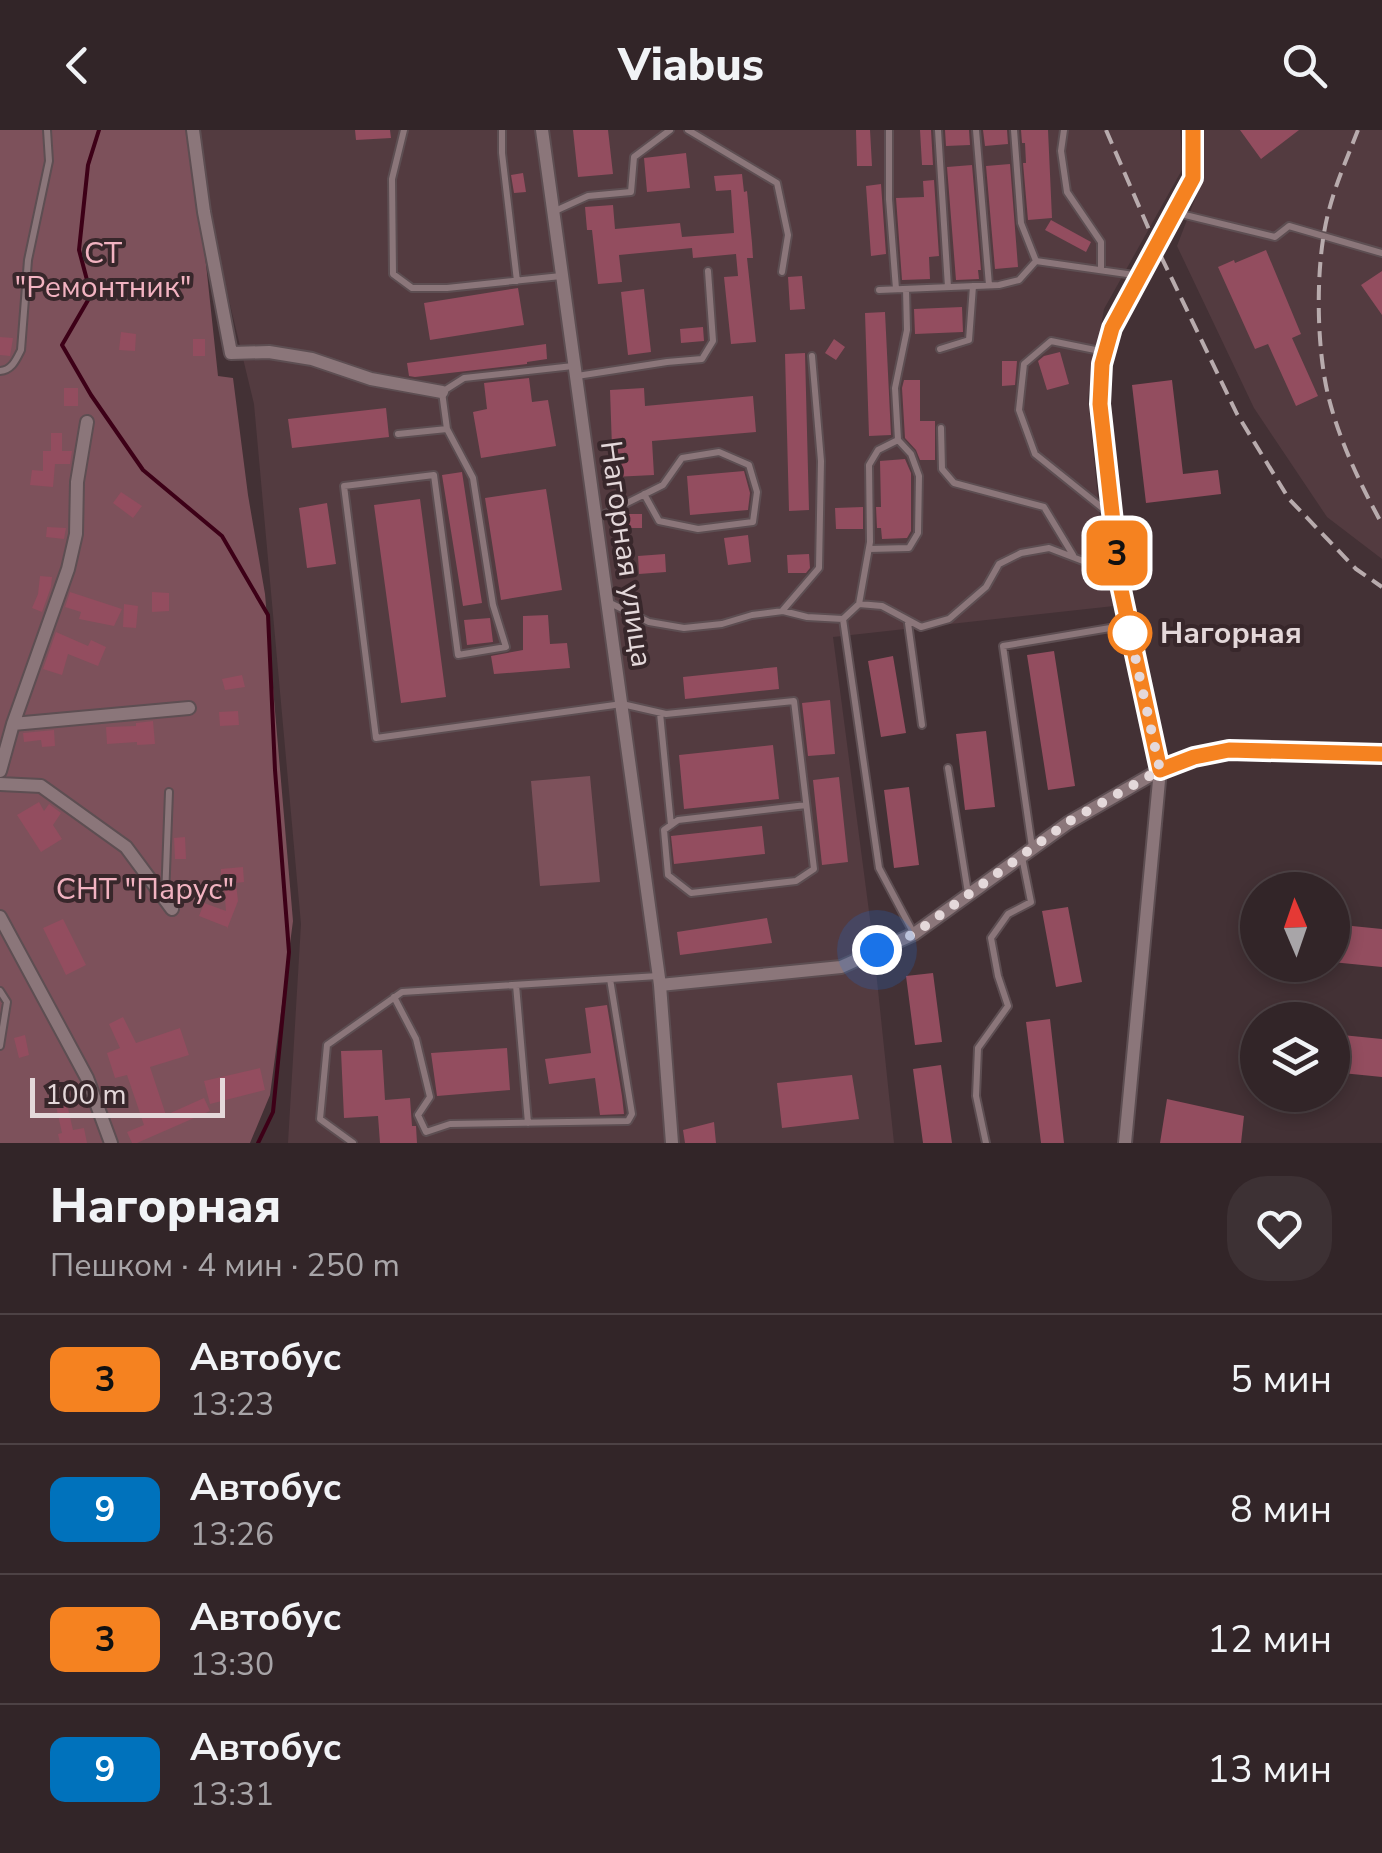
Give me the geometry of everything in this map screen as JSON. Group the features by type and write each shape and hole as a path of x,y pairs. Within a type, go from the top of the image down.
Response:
{"street":[{"path":"193,130 231,353 269,352 312,359 371,378 442,392"},
{"name":"Нагорная улица","path":"542,130 660,981 672,1143"},
{"path":"1125,1143 1160,770 1120,585 1100,404 1102,364 1112,328 1193,178 1193,130"},
{"path":"0,771 68,569 76,534 77,482 87,422"},
{"path":"13,724 190,708"},
{"path":"660,981 841,967 914,934 1068,822 1160,770 1194,757 1229,750 1382,754"},
{"path":"0,784 42,786 126,846 168,904"},
{"path":"0,918 87,1078 111,1143"}],"lane":[{"path":"0,372 15,364 21,350 28,260 49,161 47,130"},
{"path":"404,130 392,180 393,274 412,288 562,276"},
{"path":"502,130 518,280"},
{"path":"554,212 588,196 631,192 634,157 670,130"},
{"path":"688,130 778,184 788,235 782,272"},
{"path":"889,130 889,199 896,289"},
{"path":"938,130 948,287"},
{"path":"976,130 989,285"},
{"path":"1014,130 1021,223 1036,262"},
{"path":"1064,130 1061,151 1067,192 1101,242 1101,270"},
{"path":"1176,213 1275,237 1289,226 1382,253"},
{"path":"879,290 1019,280 1036,262"},
{"path":"1036,262 1142,276"},
{"path":"708,271 713,340 702,359 464,378 442,392 447,429 474,478 494,605 506,647 458,655 434,475 344,486 376,738 622,704 666,714 794,700 814,869 796,881 691,893 668,875 664,830 678,820 806,806"},
{"path":"940,350 968,340 973,286"},
{"path":"869,549 909,548 918,533 919,476 911,454 898,440 894,388 907,330 906,289"},
{"path":"1105,352 1051,341 1024,364 1019,410 1034,454 1112,516"},
{"path":"782,611 819,568 821,461 812,356"},
{"path":"941,428 942,469 954,483 1044,507 1077,559"},
{"path":"398,434 447,429"},
{"path":"607,601 650,622 684,628 782,611 843,618 859,604 869,549 869,465 878,450 898,440"},
{"path":"596,519 663,484 682,458 718,452 748,464 757,492 753,522 698,529 659,521 644,494"},
{"path":"859,604 882,606 920,627 949,619 986,587 999,564 1020,553 1049,548 1077,559 1120,585"},
{"path":"843,618 878,868 914,934"},
{"path":"908,621 922,725"},
{"path":"986,1143 976,1096 978,1048 1008,1006 991,938 1008,914 1031,902 1003,646 1128,624"},
{"path":"660,713 671,825"},
{"path":"948,768 968,894"},
{"path":"168,904 170,792"},
{"path":"353,1143 320,1119 327,1045 402,992 610,979 660,981"},
{"path":"394,997 416,1039 430,1096 418,1115 426,1132 450,1124 628,1120 632,1114 610,979"},
{"path":"516,985 528,1123"},
{"path":"0,992 7,1002 0,1046"}],"shaded area":[{"path":"199,130 1180,130 1183,168 1104,309 1088,398 1101,529 1114,606 833,637 873,942 894,1143 288,1143 301,924 254,404 208,213"},
{"path":"1204,130 1382,130 1382,559 1327,517 1254,408 1177,246 1203,178"}],"green space":[{"name":"СНТ \"Парус\"","path":"0,130 187,130 218,376 233,378 265,594 293,921 270,1095 250,1143 0,1143"},
{"path":"590,776 600,882 540,886 531,781"}],"building":[{"path":"355,130 390,130 391,138 356,140"},
{"path":"573,130 608,130 613,174 578,177"},
{"path":"856,130 870,130 872,166 857,166"},
{"path":"920,130 931,130 933,165 922,165"},
{"path":"945,130 969,130 970,145 946,146"},
{"path":"983,130 1007,130 1008,144 985,146"},
{"path":"1021,130 1048,130 1052,218 1028,220"},
{"path":"1240,130 1299,130 1261,159"},
{"path":"686,153 690,188 647,192 644,158"},
{"path":"1010,164 1018,267 995,269 986,166"},
{"path":"972,165 981,270 979,279 956,280 947,167"},
{"path":"523,173 526,192 514,193 511,175"},
{"path":"742,174 752,243 753,258 747,258 756,342 731,344 724,277 738,276 736,254 693,258 692,248 619,255 622,282 598,284 592,230 587,230 585,207 613,205 615,229 680,223 682,237 734,233 731,190 716,191 714,176"},
{"path":"934,180 939,256 929,257 930,279 902,280 896,198 924,197 923,181"},
{"path":"881,184 886,254 871,256 866,186"},
{"path":"1051,220 1091,242 1086,252 1045,230"},
{"path":"1266,250 1301,334 1292,338 1318,396 1296,406 1268,344 1255,349 1218,267"},
{"path":"1382,271 1382,315 1361,285"},
{"path":"802,276 805,309 790,310 788,277"},
{"path":"518,288 524,325 430,340 424,303"},
{"path":"644,289 651,352 628,355 621,292"},
{"path":"962,307 963,332 915,334 914,309"},
{"path":"885,312 891,435 869,436 865,313"},
{"path":"703,327 704,341 681,343 680,329"},
{"path":"121,332 136,334 135,351 119,350"},
{"path":"0,337 13,338 10,356 0,355"},
{"path":"193,339 205,339 205,356 193,356"},
{"path":"834,339 845,347 836,360 825,353"},
{"path":"546,344 547,359 527,364 409,376 407,363"},
{"path":"1060,352 1069,384 1047,390 1038,361"},
{"path":"805,353 809,510 789,511 785,354"},
{"path":"1002,361 1017,361 1015,385 1002,386"},
{"path":"529,378 532,402 548,400 556,446 481,458 473,412 487,409 484,383"},
{"path":"904,380 920,380 920,421 935,421 935,460 920,460 905,438"},
{"path":"1172,380 1183,474 1218,470 1221,494 1146,503 1132,385"},
{"path":"64,388 78,388 78,406 64,406"},
{"path":"644,388 645,406 753,396 756,432 652,441 654,475 613,477 610,390"},
{"path":"386,408 389,437 292,448 288,419"},
{"path":"51,433 62,433 62,451 72,451 70,464 55,464 53,487 30,485 32,470 43,471 43,451 51,451"},
{"path":"905,459 911,473 911,531 907,538 882,539 876,507 881,507 880,461"},
{"path":"744,471 750,493 748,510 690,515 687,476"},
{"path":"462,472 482,603 463,606 442,475"},
{"path":"546,489 562,590 501,600 485,498"},
{"path":"121,492 142,506 133,518 113,503"},
{"path":"420,499 446,697 401,703 374,505"},
{"path":"327,503 336,564 307,568 299,508"},
{"path":"863,507 863,529 836,529 835,508"},
{"path":"624,514 642,514 642,528 624,528"},
{"path":"47,527 66,528 64,539 46,537"},
{"path":"748,535 751,562 728,565 724,538"},
{"path":"665,554 666,572 639,574 638,556"},
{"path":"809,554 810,568 806,573 788,573 787,555"},
{"path":"40,576 52,577 42,612 32,608"},
{"path":"70,592 122,609 114,626 79,619 81,612 65,607"},
{"path":"152,592 169,593 169,611 152,612"},
{"path":"124,604 138,606 136,628 123,627"},
{"path":"548,615 550,644 567,643 570,668 494,674 491,656 523,650 523,616"},
{"path":"490,618 493,642 467,645 464,620"},
{"path":"56,632 88,646 91,640 106,647 98,666 68,654 62,675 43,669"},
{"path":"1054,651 1075,786 1048,790 1027,655"},
{"path":"893,656 906,733 881,737 868,661"},
{"path":"777,667 779,689 685,699 683,677"},
{"path":"242,675 245,687 225,690 222,679"},
{"path":"830,700 835,754 808,756 802,703"},
{"path":"238,711 239,725 220,726 219,712"},
{"path":"153,721 155,744 107,744 106,727"},
{"path":"54,730 55,746 42,747 41,740 24,742 23,733"},
{"path":"986,731 995,807 965,810 956,734"},
{"path":"773,745 779,799 684,809 679,755"},
{"path":"839,777 848,862 822,865 813,780"},
{"path":"909,787 919,865 894,868 884,790"},
{"path":"39,802 44,811 49,804 61,813 53,825 62,839 41,852 17,815"},
{"path":"762,826 765,854 674,864 671,836"},
{"path":"185,837 186,859 175,859 174,838"},
{"path":"243,867 244,882 236,883 238,901 227,929 199,916 204,903 226,911 221,869"},
{"path":"1068,907 1082,982 1056,987 1042,911"},
{"path":"767,918 772,943 680,955 677,932"},
{"path":"63,919 86,965 66,975 43,928"},
{"path":"1350,926 1382,929 1382,967 1350,964"},
{"path":"933,973 942,1042 915,1045 906,976"},
{"path":"607,1005 624,1114 600,1115 595,1078 549,1084 545,1059 591,1053 585,1008"},
{"path":"123,1017 136,1043 180,1028 189,1055 150,1067 166,1115 204,1098 210,1111 132,1143 127,1132 144,1125 127,1075 115,1078 107,1053 120,1048 109,1024"},
{"path":"1050,1019 1064,1143 1041,1143 1026,1022"},
{"path":"25,1035 29,1055 19,1058 14,1038"},
{"path":"1350,1036 1382,1039 1382,1077 1350,1074"},
{"path":"507,1048 510,1090 437,1096 431,1053"},
{"path":"382,1050 385,1100 410,1098 417,1143 380,1143 378,1116 344,1118 341,1051"},
{"path":"941,1065 952,1143 923,1143 913,1069"},
{"path":"260,1068 265,1090 210,1104 204,1081"},
{"path":"852,1075 859,1119 782,1128 777,1083"},
{"path":"1167,1099 1244,1116 1241,1143 1160,1143"},
{"path":"67,1104 73,1130 84,1128 87,1143 60,1143 58,1134 62,1133 56,1106"},
{"path":"714,1122 716,1143 685,1143 683,1130"}],"waterway":[{"path":"99,130 88,165 79,250 91,295 62,345 143,470 222,536 268,615 289,952 273,1112 258,1143"}],"railway":[{"path":"1106,130 1157,248 1237,414 1289,499 1356,569 1382,587"},
{"path":"1358,130 1324,230 1319,328 1333,412 1351,461 1382,524"}],"bus line":[{"name":"3","path":"1193,130 1193,178 1112,328 1102,364 1100,404 1120,585 1160,770 1194,757 1229,750 1382,754"}],"place":[{"name":"Нагорная","path":"1130,633"}],"route":[{"path":"877,950 914,934 1068,822 1160,770 1128,624 1130,633"}],"park label":[{"name":"СТ \"Ремонтник\"","path":"103,270"}]}
